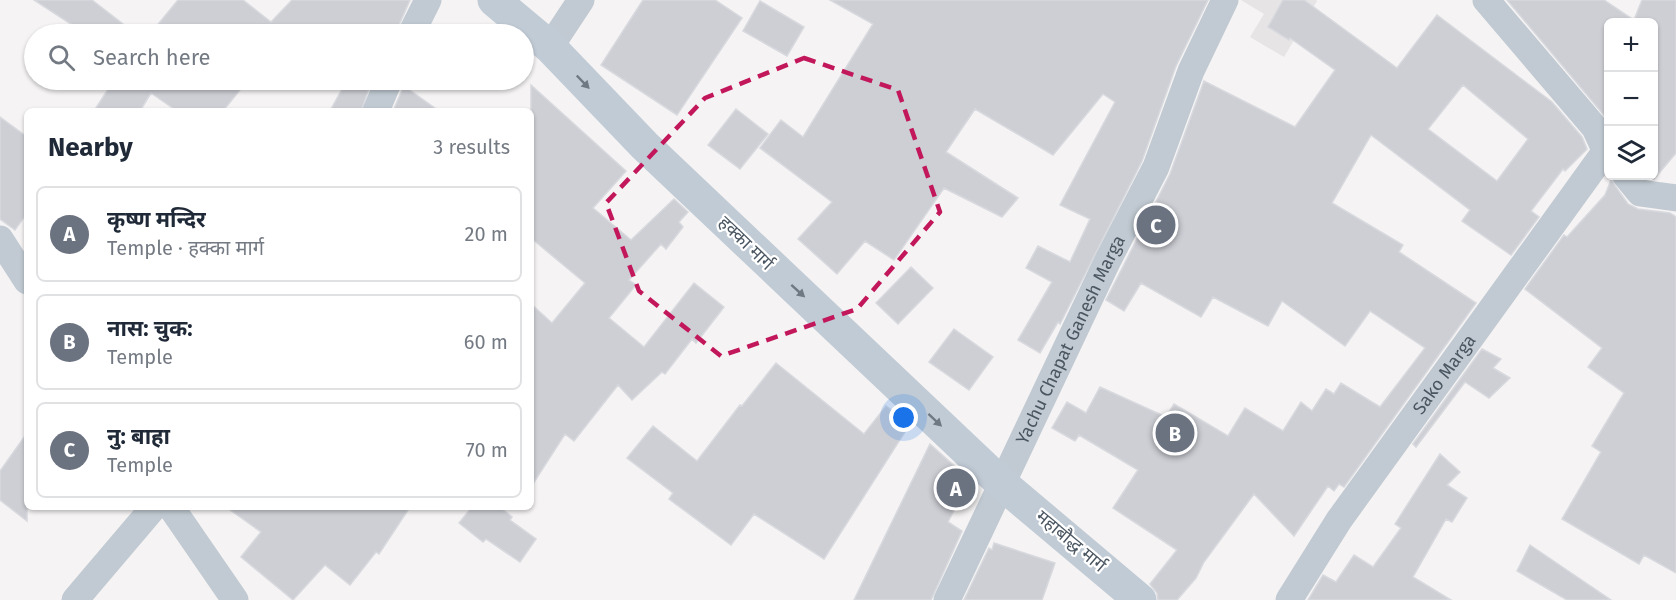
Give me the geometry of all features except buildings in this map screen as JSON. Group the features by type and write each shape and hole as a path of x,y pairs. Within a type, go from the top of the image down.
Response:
{"main road":[{"name":"हक्का मार्ग","path":"494,0 523,24"},
{"name":"हक्का मार्ग","path":"534,34 550,47 645,146 1001,483"},
{"name":"महाबौद्ध मार्ग","path":"1001,483 1140,600"}],"street":[{"path":"416,24 428,0"},
{"path":"550,47 581,0"},
{"name":"Yachu Chapat Ganesh Marga","path":"947,600 1107,262 1156,167 1191,72 1225,0"},
{"path":"1486,0 1595,128 1604,148"},
{"path":"377,108 385,90"},
{"name":"Sako Marga","path":"1289,600 1339,520 1604,158"},
{"path":"1629,180 1640,193 1676,198"},
{"path":"0,239 24,276"},
{"path":"75,600 151,510"},
{"path":"173,510 235,600"}],"highlighted area":[{"path":"804,58 898,90 940,212 857,309 721,356 639,291 606,203 705,98"}],"shaded area":[{"path":"1241,0 1317,1 1284,57 1250,37 1264,14"}],"place":[{"name":"नु: बाहा","path":"1156,225"},
{"name":"नास: चुक:","path":"1175,433"},
{"name":"कृष्ण मन्दिर","path":"956,488"}]}
